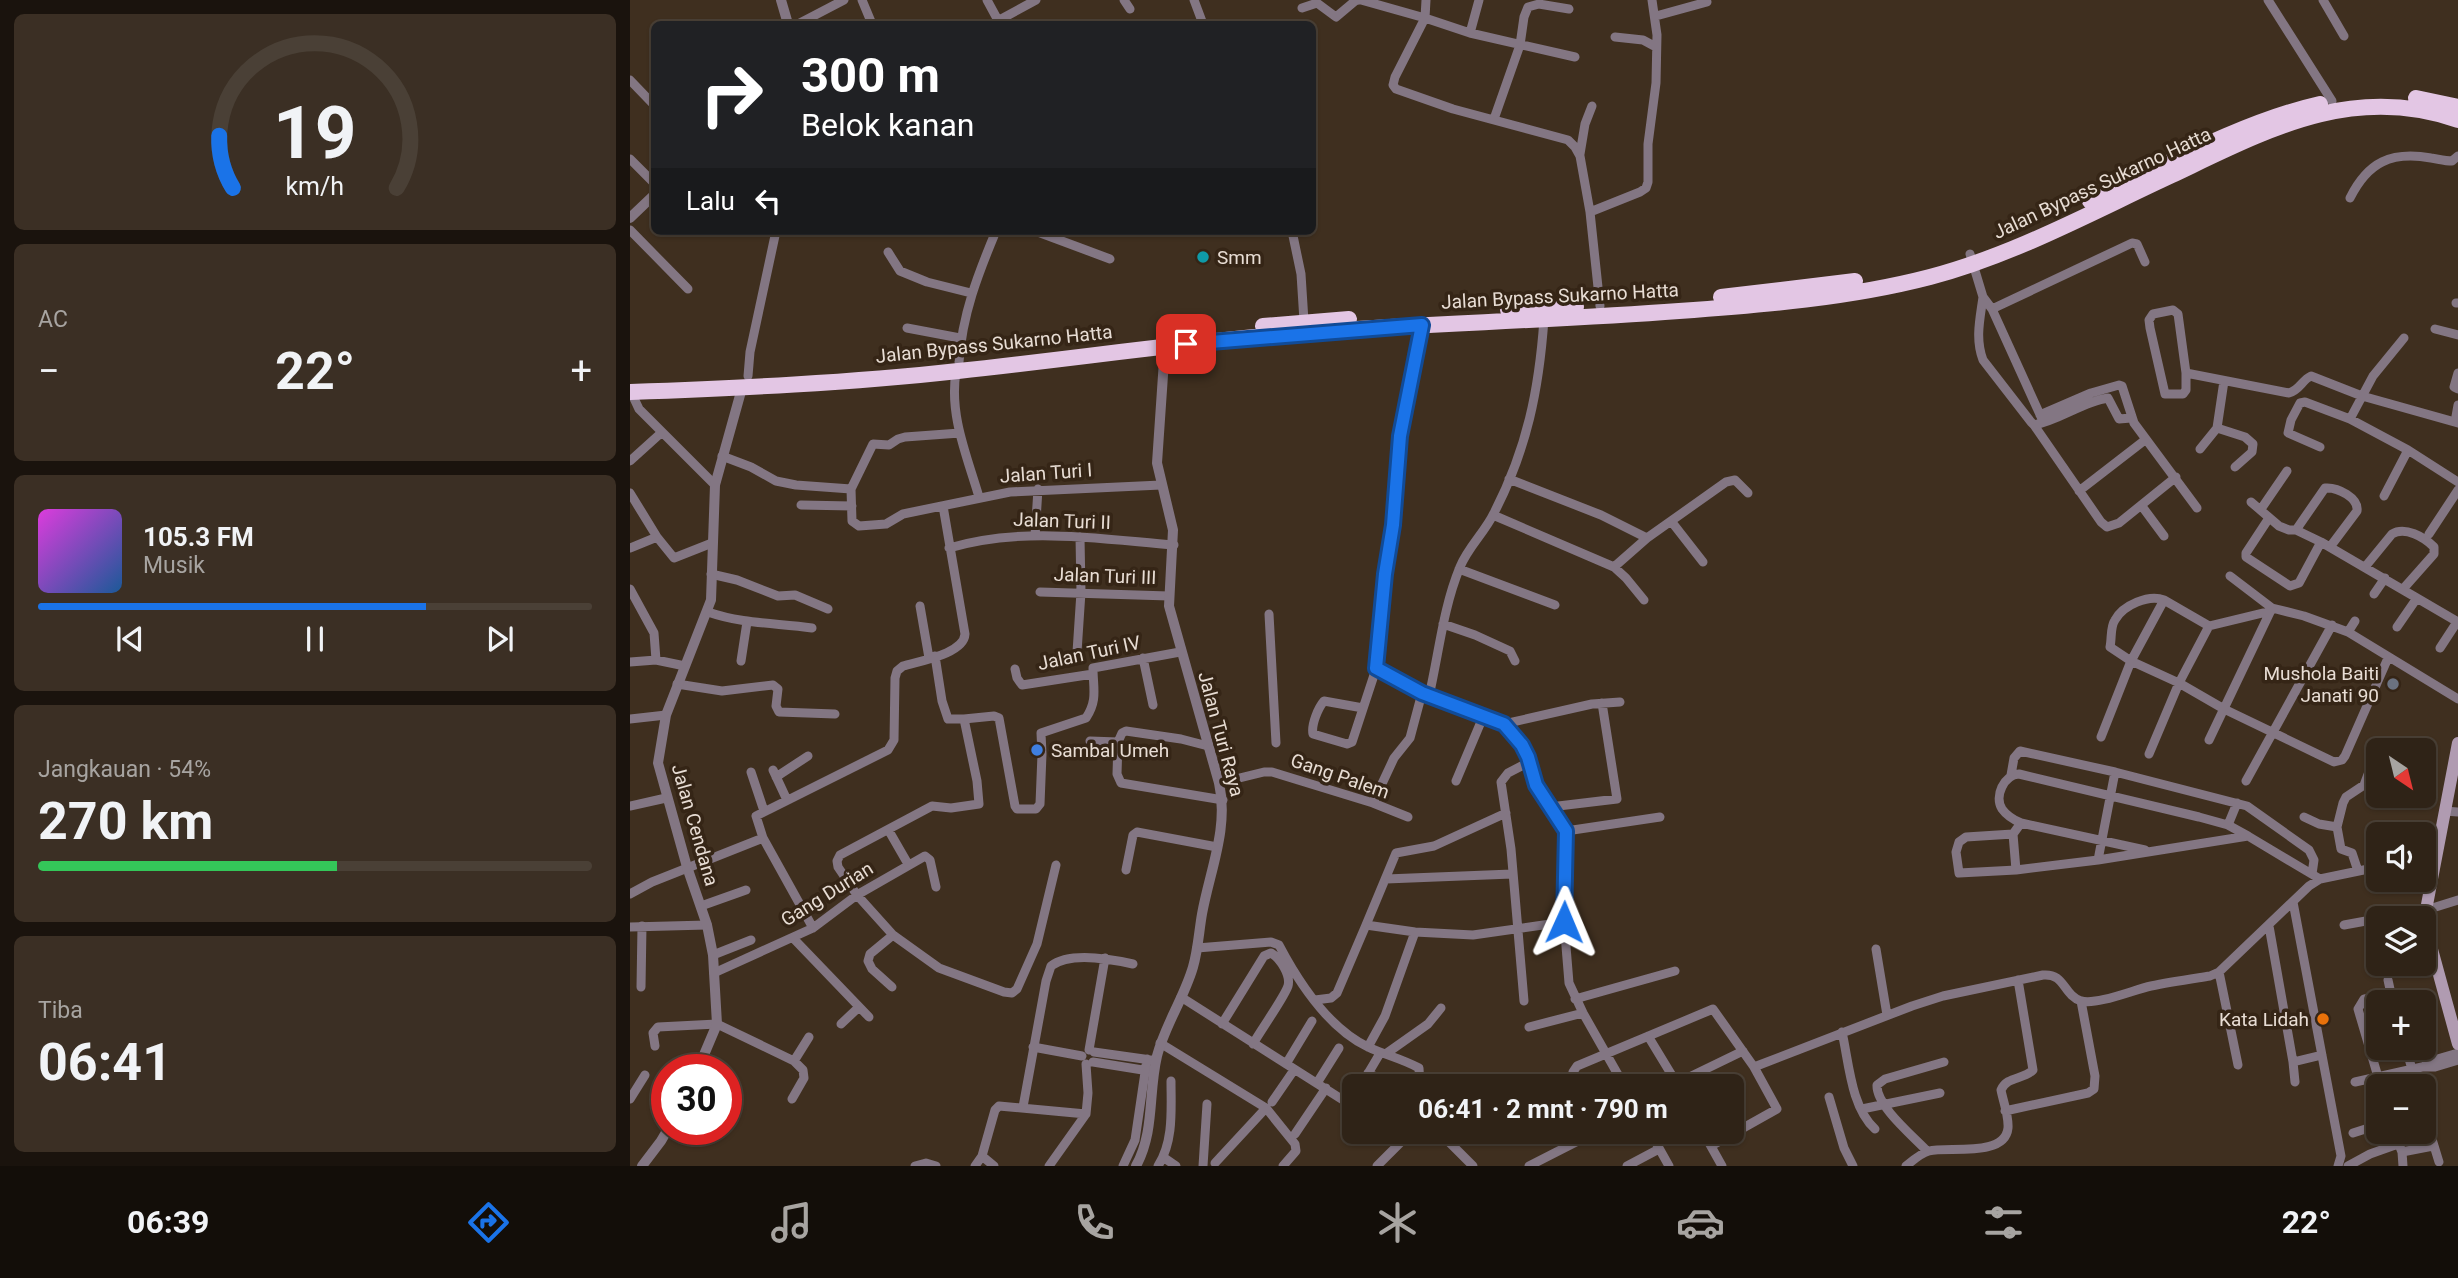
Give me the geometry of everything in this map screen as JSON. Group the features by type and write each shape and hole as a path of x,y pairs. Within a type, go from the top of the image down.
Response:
{"highway":[{"name":"Jalan Bypass Sukarno Hatta","path":"630,389 870,370 957,367 1165,346 1422,325 1729,307 1798,299 1917,279 2021,244 2296,109 2332,101 2397,97 2424,99 2458,107"},
{"name":"Jalan Bypass Sukarno Hatta","path":"2200,155 2322,113 2344,109 2373,106 2411,107 2458,120"},
{"name":"Jalan Bypass Sukarno Hatta","path":"957,367 1159,336 1304,321 1704,299 1856,281 1971,259"}],"main road":[{"path":"2436,840 2458,743"},
{"path":"2436,959 2455,1018 2458,1044"}],"street":[{"path":"781,0 787,21"},
{"path":"804,21 845,0"},
{"path":"862,0 871,21"},
{"path":"986,0 996,21"},
{"path":"1000,21 1035,0"},
{"path":"1124,0 1130,9"},
{"path":"1194,0 1202,21"},
{"path":"1302,8 1317,3 1336,17 1360,0 1470,33 1575,57"},
{"path":"1426,0 1424,18 1395,77 1394,88 1453,109 1568,140 1575,147 1580,156 1590,212 1600,306"},
{"path":"1470,33 1479,0"},
{"path":"1590,212 1621,201 1646,188 1648,144 1656,83 1656,16 1652,0"},
{"path":"2268,0 2332,101"},
{"path":"2323,0 2344,36"},
{"path":"1656,16 1707,2"},
{"path":"1494,119 1520,45 1526,10 1531,5 1569,9"},
{"path":"1615,37 1643,40 1656,47"},
{"path":"630,80 651,102"},
{"path":"1580,156 1591,106"},
{"path":"2350,198 2373,167 2390,158 2410,156 2452,161 2458,156"},
{"path":"630,159 651,180"},
{"path":"630,218 651,198"},
{"path":"630,230 688,289"},
{"path":"745,382 775,235"},
{"name":"Jalan Turi I","path":"994,235 971,293 960,338 954,401 960,433 979,497 1038,489 1161,485"},
{"path":"1046,235 1110,259"},
{"path":"1293,235 1301,274 1304,321"},
{"path":"1992,309 2132,243 2137,244 2145,262"},
{"path":"888,253 900,271 927,282 971,293"},
{"path":"1971,259 1983,297 1992,309 2043,419"},
{"path":"1983,297 1978,334 1978,349 1983,360 2034,425 2101,522 2107,527 2119,523 2176,477"},
{"path":"2173,310 2178,314 2186,373 2186,390 2183,394 2165,394 2150,328 2153,314 2173,310"},
{"path":"1373,803 1394,758 1410,738 1425,695 1459,569 1465,555 1493,516 1526,438 1538,388 1544,319"},
{"path":"1363,708 1324,701 1312,733 1351,743 1363,708 1376,668 1385,574 1393,525 1400,436 1422,325"},
{"path":"907,328 960,338"},
{"path":"2435,329 2458,335"},
{"path":"2350,419 2373,376 2404,338"},
{"name":"Jalan Turi Raya","path":"1136,1166 1150,1127 1150,1065 1194,966 1223,820 1223,800 1219,783 1171,619 1169,596 1174,545 1172,521 1157,463 1165,346"},
{"path":"2186,373 2289,393 2296,391 2306,378 2311,376 2362,396 2456,423 2458,405"},
{"path":"2458,373 2455,387 2458,389"},
{"path":"2200,449 2217,428 2224,381"},
{"name":"Jalan Cendana","path":"704,1054 717,1024 713,955 707,925 666,798 658,763 666,715 711,600 715,485 745,382"},
{"path":"2034,425 2091,393 2122,386 2131,418 2197,508"},
{"path":"630,389 639,409 715,485"},
{"path":"2043,419 2104,398 2110,399 2119,419 2131,418"},
{"path":"2320,447 2288,433 2300,403 2305,402 2350,419 2408,450 2458,482"},
{"path":"2217,428 2245,437 2253,444 2252,452 2235,467"},
{"path":"630,461 661,433"},
{"path":"960,433 905,437 890,445 873,444 851,489 852,521 859,526 886,524 904,514 979,497"},
{"path":"2079,491 2145,440"},
{"path":"2384,496 2408,450"},
{"path":"722,456 751,467 776,481 851,489"},
{"path":"2260,509 2287,471"},
{"path":"1509,479 1601,515 1647,538"},
{"path":"1614,568 1647,538 1731,479 1748,493"},
{"path":"2296,530 2325,488 2336,489 2356,501 2358,506 2357,512 2330,547"},
{"path":"1035,536 1038,489"},
{"path":"2429,534 2458,490"},
{"path":"630,493 657,537 674,558 712,543"},
{"path":"2251,502 2279,526 2296,530 2321,542 2458,622 2440,648"},
{"path":"801,505 852,506"},
{"path":"2141,505 2164,536"},
{"path":"813,928 763,838 755,818 758,813 891,747 894,740 895,674 903,666 956,650 965,640 943,506"},
{"path":"1493,516 1614,568 1644,600"},
{"path":"2269,518 2246,553 2246,558 2290,586 2297,586 2301,581 2321,542"},
{"path":"1671,521 1703,562"},
{"path":"2365,567 2392,534 2398,531 2403,530 2428,541 2434,547 2434,554 2403,589"},
{"name":"Jalan Turi II","path":"949,548 982,540 1035,536 1174,545"},
{"path":"630,548 657,537"},
{"path":"1077,652 1081,592 1080,537"},
{"path":"1459,569 1555,605"},
{"path":"711,573 778,596 795,595 828,609"},
{"path":"2230,576 2272,610"},
{"path":"2374,594 2385,578"},
{"path":"630,589 654,633 656,660"},
{"name":"Jalan Turi III","path":"1040,592 1169,596"},
{"path":"2388,658 2342,760 2330,761 2224,709 2110,647 2114,621 2120,613 2144,599 2157,597 2209,626 2272,610 2332,625 2348,632 2458,699"},
{"path":"2397,626 2417,598"},
{"path":"2101,737 2132,660 2164,600"},
{"path":"920,606 947,719 999,718 1014,806 1017,809 1036,809 1040,804 1041,733 1086,718 1095,701 1093,674"},
{"path":"2209,740 2272,610"},
{"path":"708,612 747,622 812,628"},
{"path":"1269,614 1276,743"},
{"path":"2348,632 2355,621"},
{"path":"741,662 747,622"},
{"path":"1443,624 1510,651 1515,661"},
{"path":"2246,781 2332,625"},
{"path":"2149,754 2179,683 2209,626"},
{"name":"Jalan Turi IV","path":"1015,669 1022,685 1093,674 1094,668 1180,652"},
{"path":"1143,658 1153,705"},
{"path":"630,662 656,660 685,666"},
{"path":"1376,668 1425,695 1504,724 1602,703 1620,702"},
{"path":"677,684 722,691 773,685 778,689 776,706 779,712 835,714"},
{"path":"1550,807 1617,799 1602,703"},
{"path":"630,719 666,715"},
{"path":"1456,781 1483,718"},
{"path":"964,719 979,804 951,808 932,806 838,857 838,867 857,895 892,935 939,968 1012,993 1017,989 1037,944 1056,865"},
{"path":"1504,724 1522,745 1536,785 1566,831 1564,922 1569,983 1575,999 1617,1074"},
{"path":"1208,746 1126,731 1118,742 1118,774 1121,783 1223,800"},
{"path":"1090,741 1118,742"},
{"path":"1754,1067 1886,1015 1943,996 2018,980 2051,974 2081,1000 2097,1000 2151,986 2210,976 2219,972 2269,926 2316,877 2314,860 2309,850 2269,821 2237,803 2020,751 2014,758 2011,775"},
{"path":"787,800 775,774 808,756"},
{"path":"1524,1001 1501,782 1508,773 1529,762"},
{"path":"751,772 764,811"},
{"name":"Gang Palem","path":"1219,783 1272,772 1373,803 1408,817"},
{"path":"2098,860 2115,772"},
{"path":"2150,851 2021,823 2010,818 2002,809 1999,800 2006,779 2019,774 2228,825 2316,877 2366,869"},
{"path":"2358,871 2352,852 2341,849 2337,827 2346,797 2364,785 2366,780"},
{"path":"630,806 666,798"},
{"path":"2228,825 2237,803"},
{"path":"2444,811 2458,812"},
{"path":"1315,1000 1331,998 1337,993 1398,852 1434,846 1506,813"},
{"path":"1566,831 1660,817"},
{"path":"2304,817 2319,824 2337,827"},
{"path":"2016,870 2013,834 2021,823"},
{"path":"889,831 908,864 927,857 930,860 936,887"},
{"path":"1126,870 1133,835 1137,832 1217,847"},
{"path":"2013,834 1966,837 1959,842 1956,852 1959,873 2016,870 2098,860 2248,836"},
{"path":"630,894 652,881 763,838"},
{"name":"Gang Durian","path":"714,973 813,928 857,895 908,864"},
{"path":"1386,879 1512,874"},
{"path":"701,906 746,890"},
{"path":"2436,907 2458,900"},
{"path":"2293,902 2341,1156 2339,1166"},
{"path":"2344,925 2366,921"},
{"path":"1366,925 1415,932 1473,935 1564,922"},
{"path":"630,927 707,925"},
{"path":"641,987 642,926"},
{"path":"2269,926 2294,1062 2295,1082"},
{"path":"1368,1047 1385,1016 1415,932"},
{"path":"892,935 870,954 868,961 872,969 892,987"},
{"path":"793,937 869,1017"},
{"path":"713,955 751,940"},
{"path":"1197,948 1271,942 1279,945 1293,971 1344,1033 1368,1047 1419,1068 1419,1074"},
{"path":"1876,949 1886,1015"},
{"path":"1222,1024 1264,956 1271,953 1276,955 1286,972 1288,987 1252,1044"},
{"path":"1023,1107 1045,981 1051,966 1062,961 1089,957 1133,964"},
{"path":"1049,1166 1086,1115 1089,1057 1105,958"},
{"path":"1575,999 1675,971"},
{"path":"2219,972 2238,1065"},
{"path":"1908,1165 1927,1151 1979,1149 2000,1141 2008,1128 2002,1085 2033,1070 2018,980"},
{"path":"2388,980 2390,990"},
{"path":"1181,997 1252,1044 1342,1096"},
{"path":"2366,998 2358,1009 2366,1036"},
{"path":"2005,1111 2088,1093 2094,1089 2095,1076 2081,1000"},
{"path":"841,1024 859,1007"},
{"path":"1368,1073 1383,1054 1427,1024 1441,1008"},
{"path":"1574,1074 1575,1068 1605,1053 1713,1009 1719,1013 1754,1067 1777,1109 1711,1146 1722,1166"},
{"path":"1529,1027 1583,1013"},
{"path":"1215,1163 1269,1105 1312,1021"},
{"path":"655,1046 653,1034 657,1027 717,1024 794,1061 804,1073 802,1083 792,1099"},
{"path":"1842,1032 1853,1086 1863,1116 1875,1129"},
{"path":"1648,1036 1671,1074"},
{"path":"794,1061 809,1037"},
{"path":"1160,1043 1269,1105 1295,1144 1296,1151 1287,1164"},
{"path":"1033,1048 1150,1065 1135,1140 1123,1166"},
{"path":"1295,1134 1339,1048"},
{"path":"1699,1074 1743,1051"},
{"path":"2401,1074 2458,1053"},
{"path":"2294,1062 2322,1055"},
{"path":"2413,1060 2417,1074"},
{"path":"2417,1068 2435,1067 2458,1060"},
{"path":"1927,1151 1884,1105 1877,1085 1885,1079 1944,1062"},
{"path":"630,1099 645,1075"},
{"path":"1171,1081 1171,1129 1161,1162 1176,1166"},
{"path":"2355,1082 2366,1082"},
{"path":"1862,1109 1940,1093"},
{"path":"1829,1097 1844,1147 1853,1166"},
{"path":"1203,1166 1207,1104"},
{"path":"975,1166 982,1156 995,1110 1004,1105 1086,1115"},
{"path":"2353,1133 2366,1129"},
{"path":"1377,1166 1399,1144"},
{"path":"1451,1144 1473,1166"},
{"path":"1529,1166 1572,1144"},
{"path":"1657,1144 1670,1166"},
{"path":"2398,1144 2403,1166"},
{"path":"642,1166 659,1145"},
{"path":"2348,1166 2371,1154 2400,1148 2433,1146 2439,1163"},
{"path":"1627,1166 1660,1149"},
{"path":"982,1156 994,1166"},
{"path":"915,1166 926,1163 936,1166"}],"place":[{"name":"Smm","path":"1203,257"},
{"name":"Mushola Baiti Janati 90","path":"2393,684"},
{"name":"Sambal Umeh","path":"1037,750"},
{"name":"Kata Lidah","path":"2323,1019"}],"route":[{"path":"1186,344 1422,325 1400,436 1393,525 1385,574 1376,668 1401,684 1504,724 1522,745 1536,785 1566,831 1564,922"}]}
